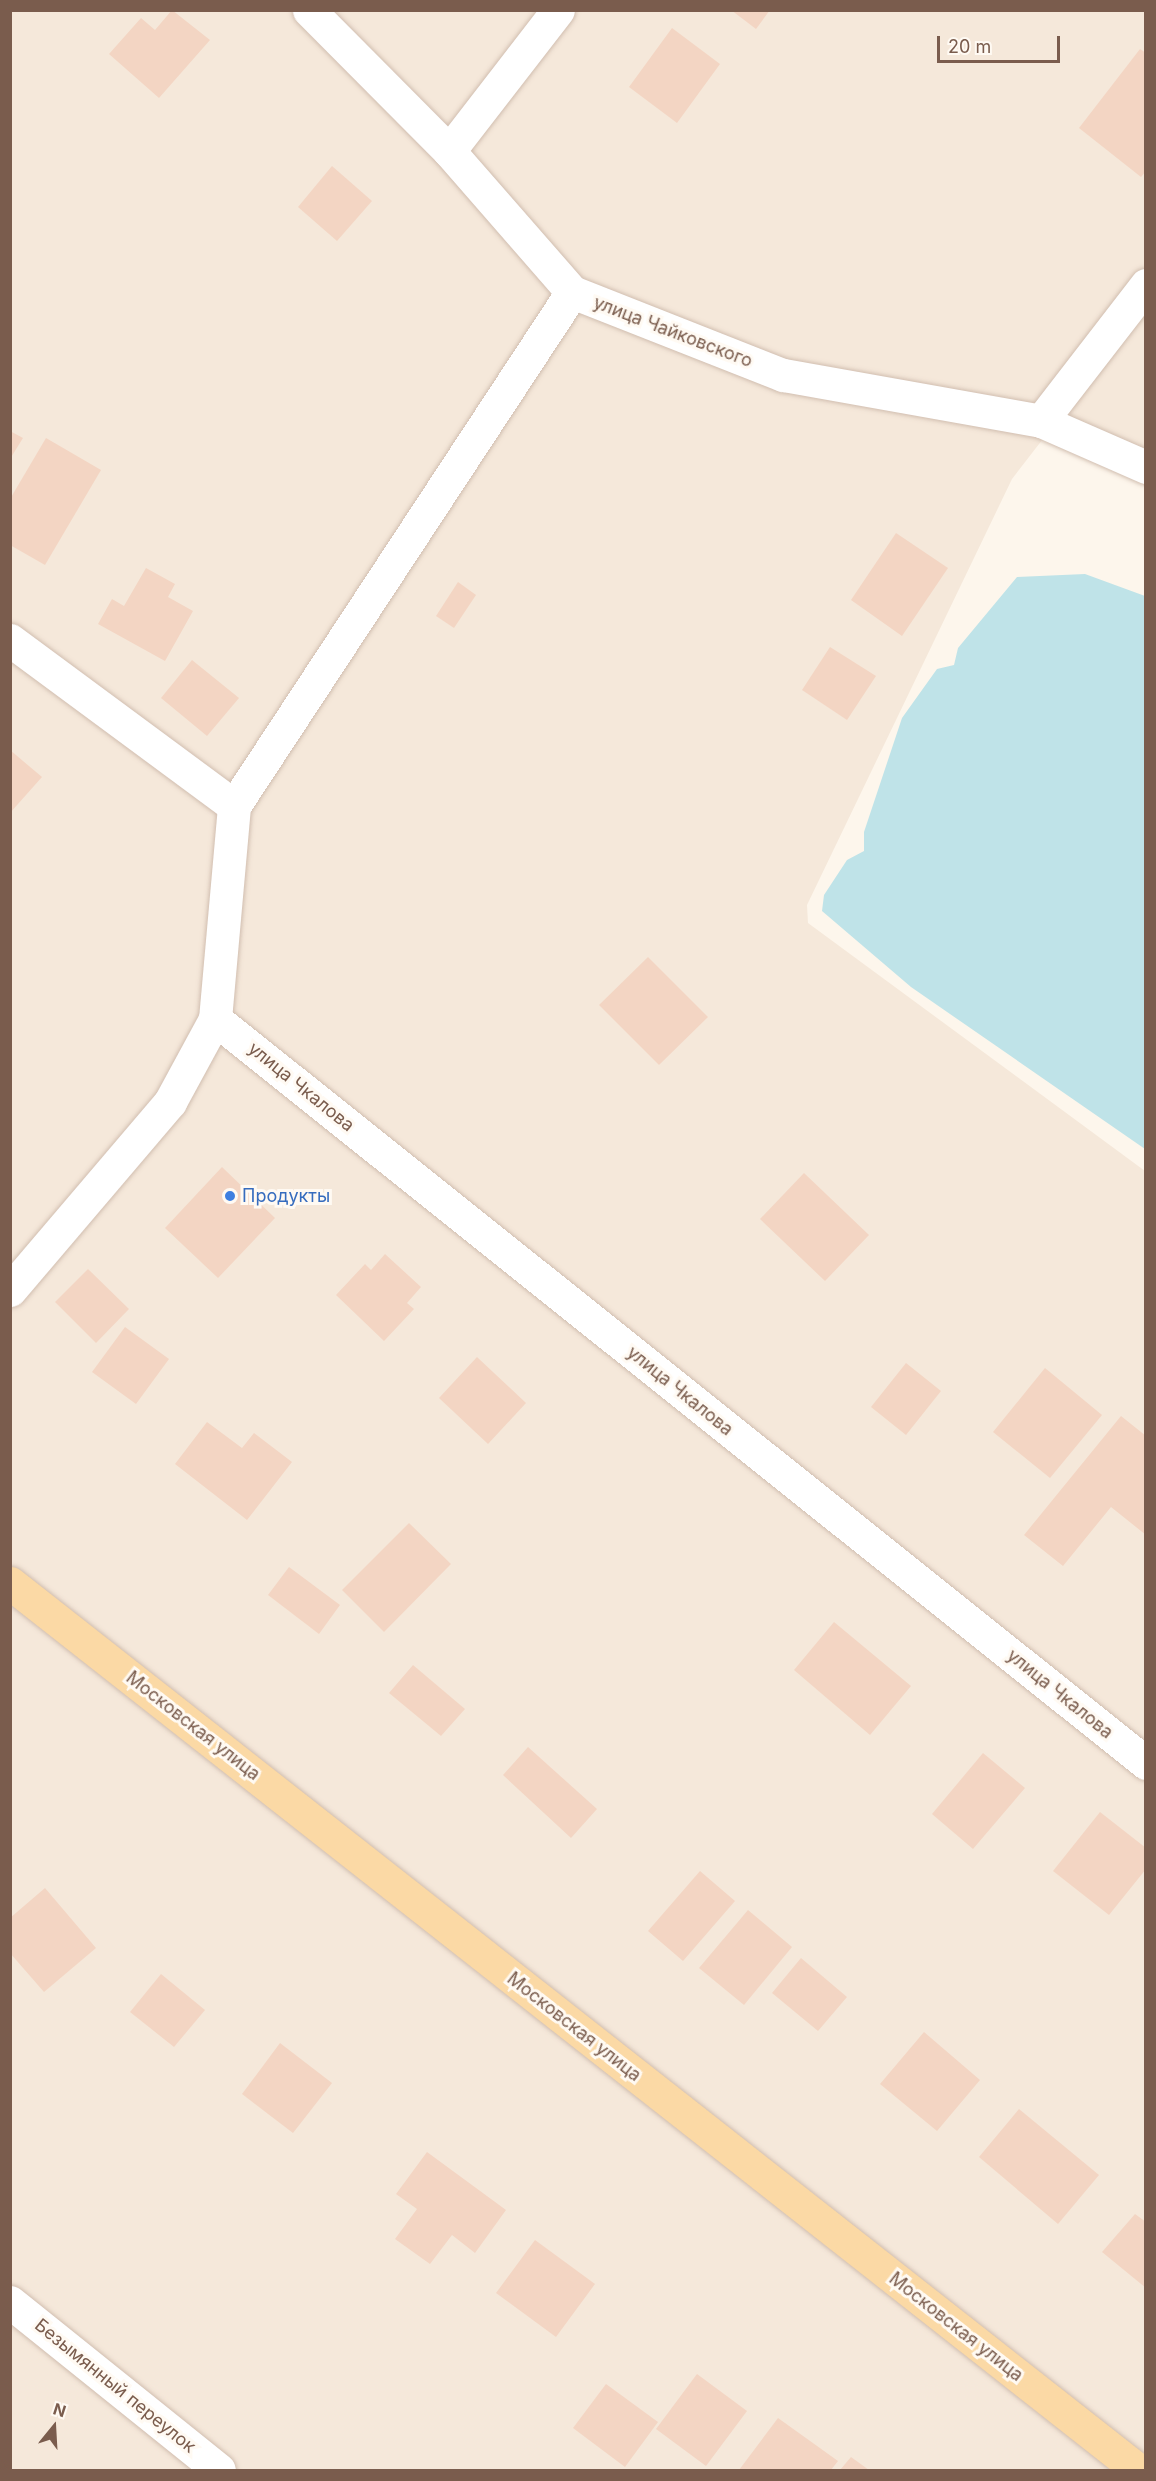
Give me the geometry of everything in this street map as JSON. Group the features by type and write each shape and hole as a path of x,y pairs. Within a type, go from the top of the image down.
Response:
{"main road":[{"name":"Московская улица","path":"10,1582 1138,2470"}],"street":[{"name":"улица Чайковского","path":"309,10 449,152 572,292 783,375 1041,421 1146,467"},
{"path":"449,152 558,10"},
{"path":"1041,421 1146,285"},
{"path":"10,1290 170,1102 215,1018 234,806 572,292"},
{"path":"10,640 234,806"},
{"name":"улица Чкалова","path":"215,1018 1146,1763"},
{"name":"Безымянный переулок","path":"10,2302 219,2470"}],"shaded area":[{"path":"11,11 1145,11 1145,449 1063,413 1012,479 807,905 808,923 1145,1171 1145,2470 11,2470"}],"water":[{"path":"1085,574 1145,596 1145,1149 911,987 822,911 824,895 847,860 864,851 864,832 902,718 937,669 954,665 958,648 1017,577"}],"building":[{"path":"172,10 210,40 159,98 109,54 141,18 155,30"},
{"path":"731,10 770,10 756,29"},
{"path":"672,28 720,64 677,123 629,87"},
{"path":"1140,49 1146,53 1146,171 1141,177 1079,128"},
{"path":"332,166 372,201 337,241 298,207"},
{"path":"10,431 23,438 10,459"},
{"path":"46,438 101,470 45,565 10,545 10,499"},
{"path":"896,533 948,568 902,636 851,600"},
{"path":"146,568 175,584 168,597 193,611 165,661 98,624 112,599 124,606"},
{"path":"458,582 476,595 454,628 436,616"},
{"path":"830,647 876,676 847,720 802,690"},
{"path":"192,660 239,698 207,736 161,698"},
{"path":"10,750 42,777 10,813"},
{"path":"648,957 708,1017 659,1065 599,1005"},
{"path":"222,1167 275,1218 218,1278 165,1228"},
{"path":"804,1173 869,1235 825,1281 760,1219"},
{"path":"385,1254 421,1287 407,1303 414,1309 384,1341 336,1295 365,1264 371,1270"},
{"path":"88,1269 129,1309 96,1343 55,1302"},
{"path":"125,1327 169,1359 136,1404 92,1372"},
{"path":"477,1357 526,1403 488,1444 439,1398"},
{"path":"906,1363 941,1391 906,1435 871,1407"},
{"path":"1045,1368 1102,1415 1050,1478 993,1432"},
{"path":"1121,1416 1146,1436 1146,1535 1111,1507 1063,1566 1024,1535"},
{"path":"207,1422 242,1448 254,1433 292,1462 247,1520 175,1464"},
{"path":"409,1523 451,1564 384,1632 342,1590"},
{"path":"289,1567 340,1605 319,1634 268,1595"},
{"path":"834,1622 911,1686 870,1735 794,1670"},
{"path":"413,1665 465,1709 441,1736 389,1693"},
{"path":"528,1747 597,1809 571,1838 503,1775"},
{"path":"983,1753 1025,1788 973,1849 932,1814"},
{"path":"1100,1812 1146,1848 1146,1869 1109,1915 1053,1871"},
{"path":"700,1871 735,1901 683,1961 648,1931"},
{"path":"45,1888 96,1948 44,1992 10,1953 10,1918"},
{"path":"748,1910 792,1947 744,2005 699,1968"},
{"path":"801,1958 847,1997 818,2031 772,1993"},
{"path":"161,1974 205,2010 174,2047 130,2012"},
{"path":"924,2032 980,2080 937,2131 880,2084"},
{"path":"280,2043 332,2083 293,2133 242,2094"},
{"path":"1019,2109 1099,2175 1058,2224 979,2157"},
{"path":"427,2152 506,2210 475,2253 452,2235 430,2264 395,2239 417,2209 396,2194"},
{"path":"1135,2214 1146,2222 1146,2288 1102,2252"},
{"path":"535,2240 595,2284 556,2337 496,2293"},
{"path":"697,2374 747,2411 706,2466 656,2429"},
{"path":"606,2384 658,2422 625,2467 573,2428"},
{"path":"778,2418 838,2461 831,2470 739,2470"},
{"path":"851,2457 869,2470 840,2470"}],"place":[{"name":"Продукты","path":"230,1196"}]}
